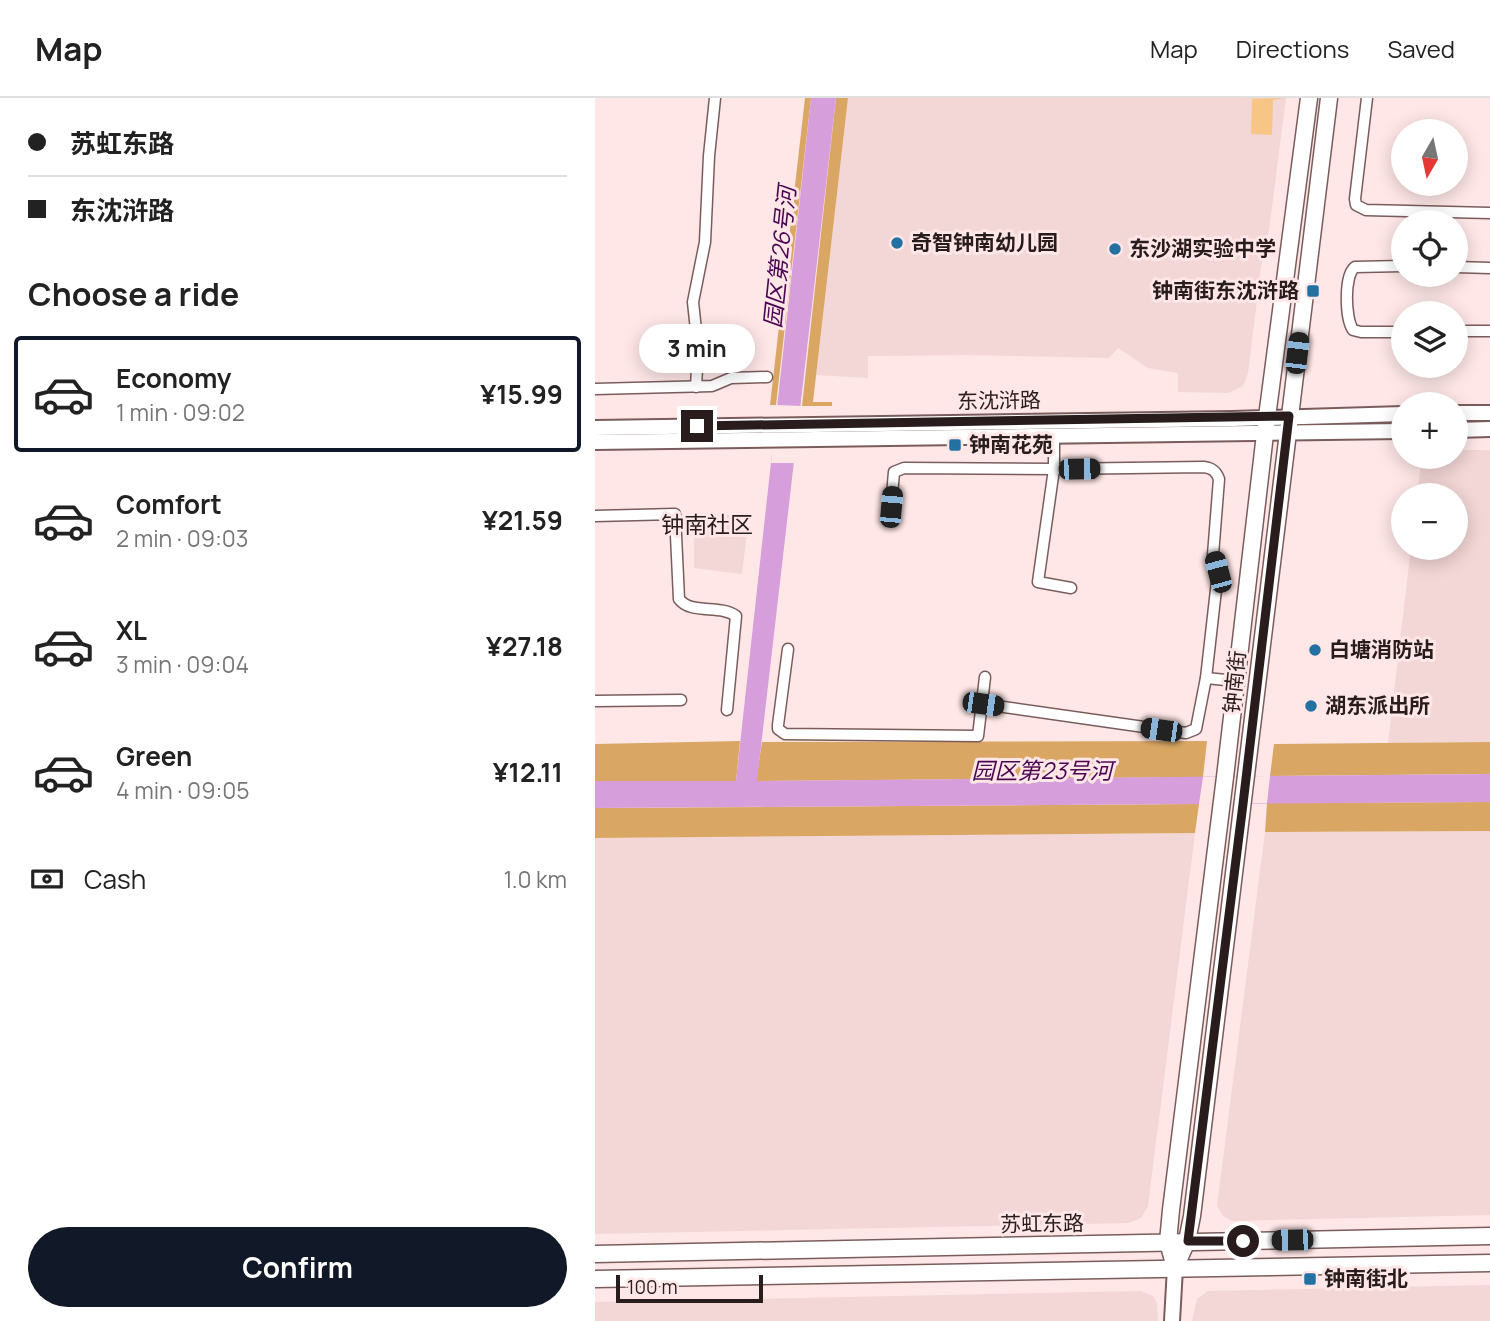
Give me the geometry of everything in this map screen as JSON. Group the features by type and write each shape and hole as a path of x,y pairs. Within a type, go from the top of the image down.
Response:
{"main road":[{"name":"钟南街","path":"1172,1321 1175,1268 1168,1242 1267,417 1309,98"},
{"name":"钟南街","path":"1175,1268 1188,1241 1329,98"},
{"path":"1468,413 1490,413"},
{"name":"东沈浒路","path":"595,428 1391,414"},
{"path":"1468,430 1490,429"},
{"name":"东沈浒路","path":"595,442 1391,431"},
{"name":"苏虹东路","path":"595,1254 1490,1236"},
{"path":"595,1279 1490,1263"}],"street":[{"path":"696,387 698,349 693,302 705,242 715,98"},
{"path":"1367,98 1356,205 1366,210 1391,212"},
{"path":"1468,215 1490,213"},
{"path":"1391,266 1355,267 1347,280 1349,323 1353,330 1391,332"},
{"path":"1468,267 1490,268"},
{"path":"1468,331 1490,331"},
{"path":"595,389 696,387 718,385 731,378 767,377"},
{"path":"1054,437 1054,469 1038,582 1071,588"},
{"path":"891,507 893,477 898,469 1204,467 1210,468 1219,479 1213,555 1218,572 1206,678 1196,729 1186,733 983,704"},
{"path":"595,516 675,514 679,599 685,605 729,612 736,616 727,710"},
{"path":"787,649 778,725 778,729 785,734 978,736 985,677"},
{"path":"1206,678 1235,681"},
{"path":"595,701 681,700"}],"shaded area":[{"path":"805,98 811,98 776,405 770,405"},
{"path":"811,98 836,98 757,781 1490,774 1490,802 595,808 595,781 736,781"},
{"path":"836,98 848,98 813,402 832,402 832,406 802,406"},
{"name":"东沙湖实验中学","path":"848,98 1286,98 1248,373 1243,386 1228,393 1178,392 1178,373 1148,368 1118,348 1109,358 868,356 868,378 816,375"},
{"path":"1285,98 1273,100 1272,135 1251,134 1252,99 1233,99"},
{"path":"1468,450 1490,450 1490,742 1388,743 1410,560 1468,560 1468,483 1419,483 1420,469 1468,469"},
{"path":"694,515 749,515 742,574 694,568"},
{"path":"740,741 736,782 595,781 595,744"},
{"path":"1207,741 1203,777 756,781 762,742"},
{"path":"1490,742 1490,774 1270,776 1274,744"},
{"path":"1490,802 1490,831 1265,832 1267,803"},
{"path":"1199,804 1195,833 595,838 595,808"},
{"path":"1490,831 1490,1215 1232,1221 1223,1216 1217,1206 1265,832"},
{"path":"1195,833 1148,1206 1141,1218 1128,1223 595,1234 595,838"},
{"path":"1490,1285 1490,1321 1192,1321 1197,1299 1208,1291"},
{"path":"1141,1291 1153,1296 1157,1303 1158,1321 595,1321 595,1302"}],"pier":[{"path":"776,405 802,406 795,463 771,463"},
{"path":"1270,776 1267,803 1199,804 1203,777"}],"place":[{"name":"奇智钟南幼儿园","path":"897,243"},
{"name":"东沙湖实验中学","path":"1115,249"},
{"name":"钟南街东沈浒路","path":"1313,291"},
{"name":"钟南花苑","path":"955,445"},
{"name":"白塘消防站","path":"1315,650"},
{"name":"湖东派出所","path":"1311,706"},
{"name":"钟南街北","path":"1310,1279"}],"district":[{"name":"钟南社区","path":"707,525"}],"route":[{"path":"697,426 1289,416 1188,1241 1243,1241"}],"water label":[{"name":"园区第26号河","path":"780,257"},
{"name":"园区第23号河","path":"1042,771"}]}
